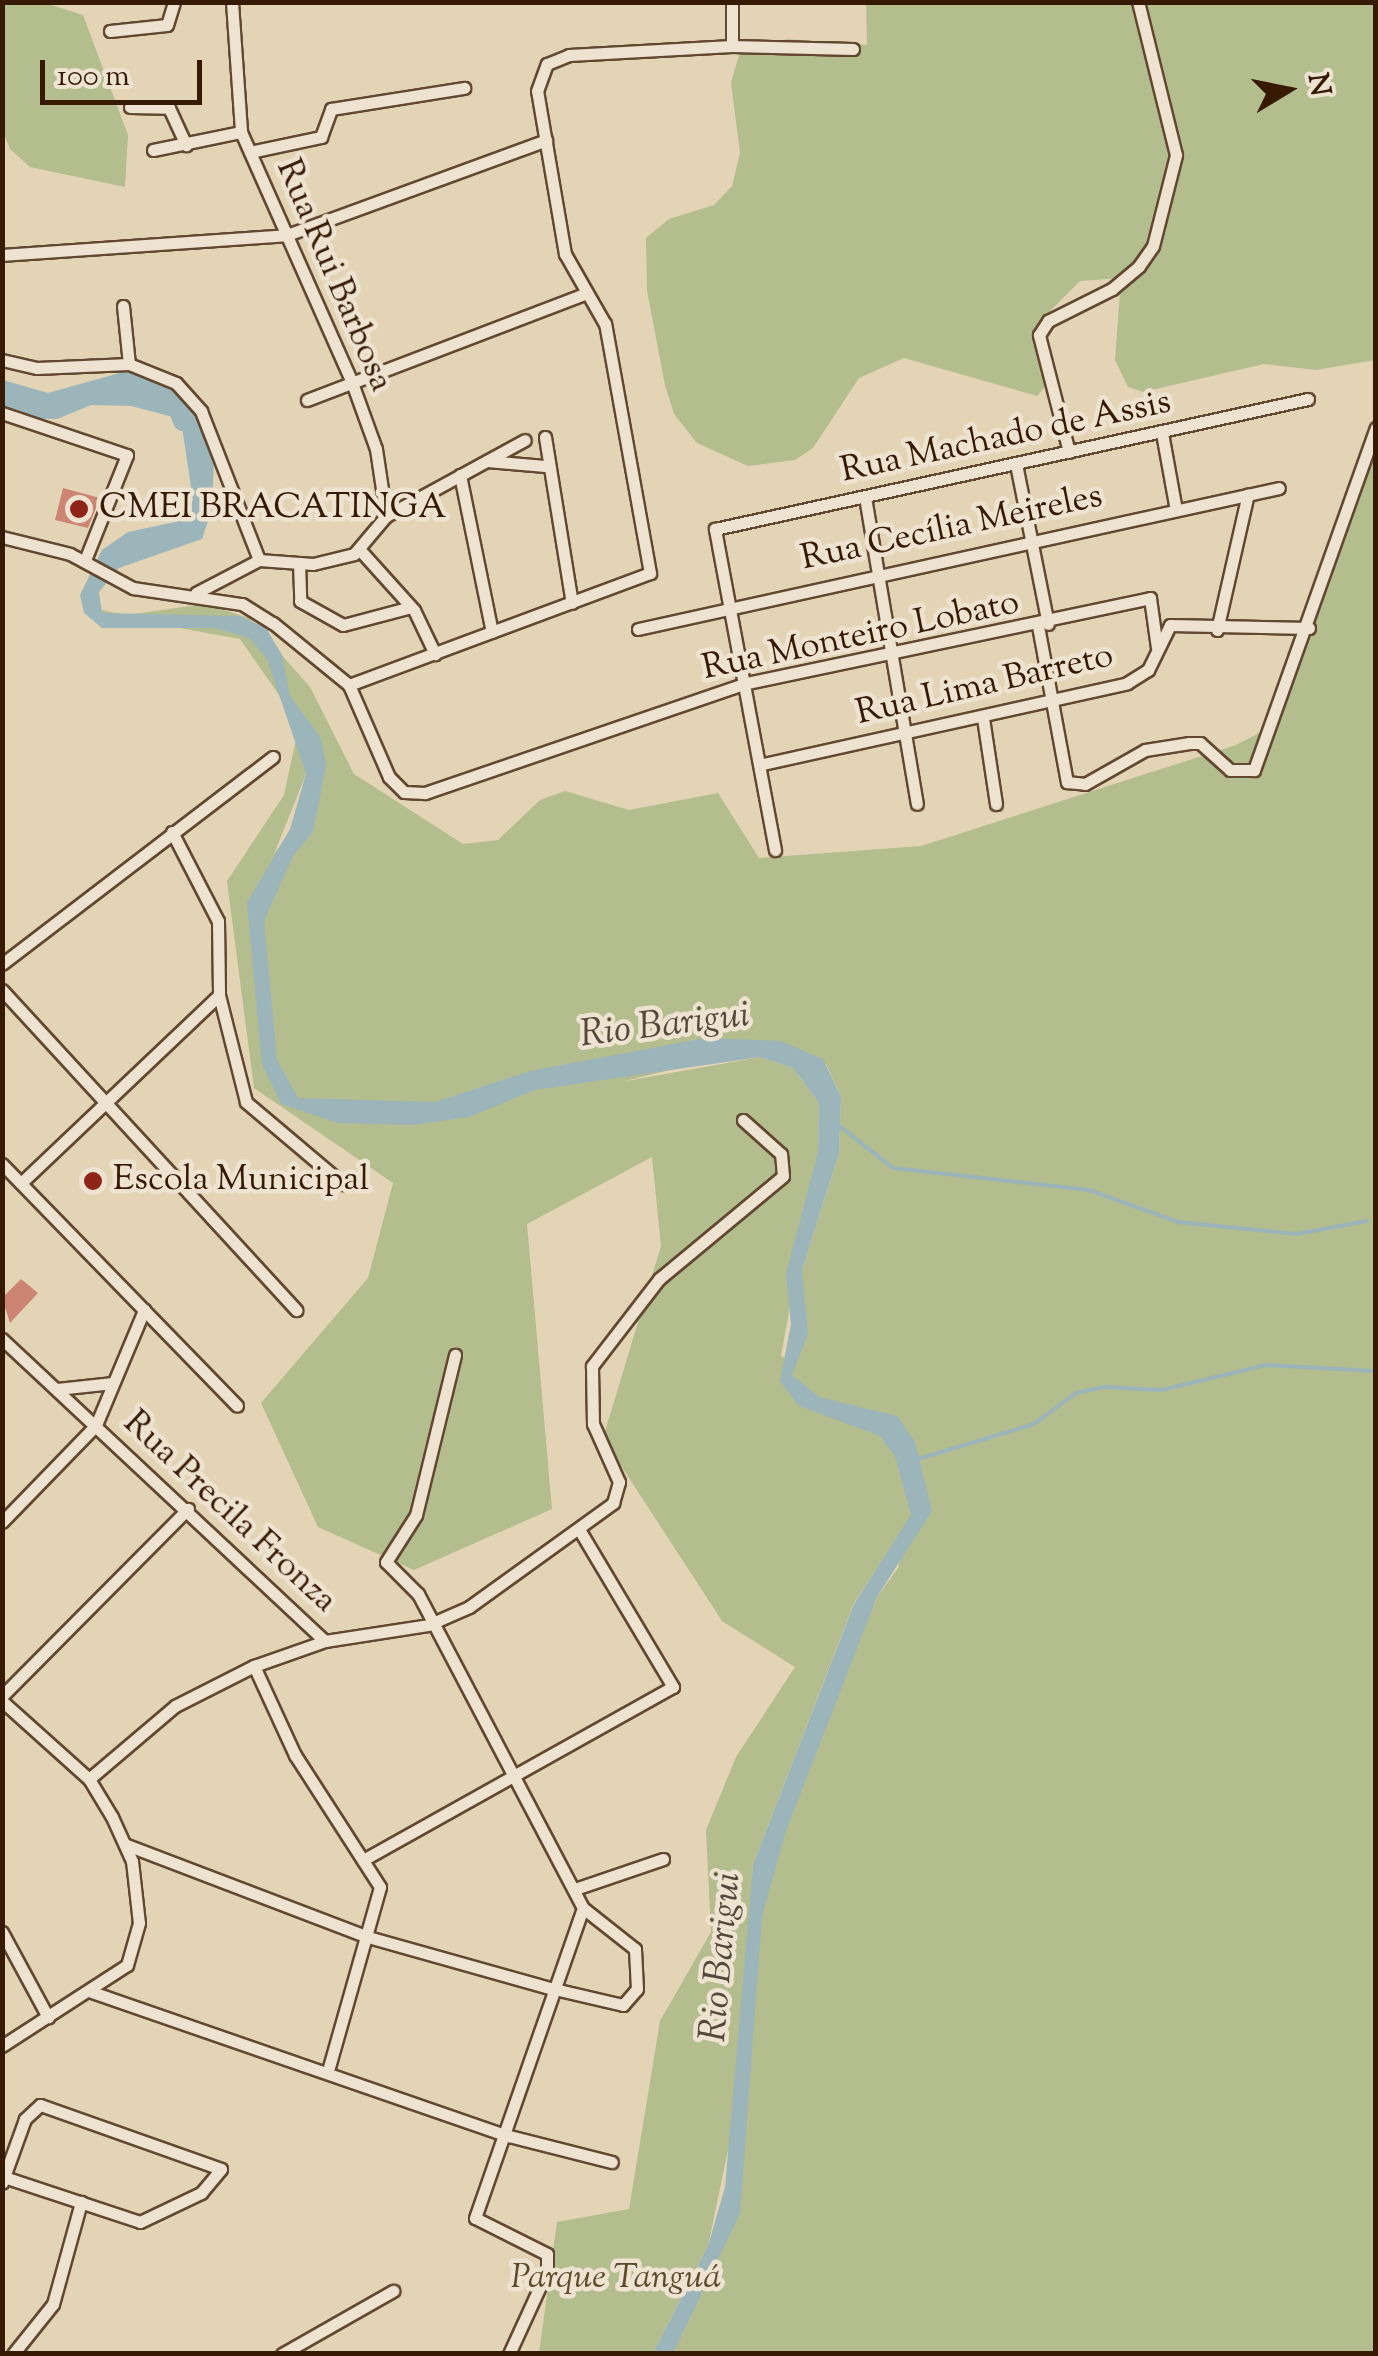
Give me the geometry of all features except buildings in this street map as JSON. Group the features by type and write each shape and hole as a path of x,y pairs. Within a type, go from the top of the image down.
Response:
{"street":[{"path":"110,31 167,25 174,2"},
{"name":"Rua Rui Barbosa","path":"232,2 230,57 241,132 350,380 376,449 386,516"},
{"path":"732,2 732,46"},
{"path":"1068,452 1039,335 1048,320 1112,290 1139,266 1153,246 1176,155 1138,2"},
{"path":"2,537 87,562 117,580 242,604 349,686 650,572 605,324 565,254 537,77 569,55 732,46 853,49"},
{"path":"250,152 321,137 332,110 464,88"},
{"path":"130,107 162,103 186,145"},
{"path":"153,150 241,132"},
{"path":"2,255 287,236 546,140"},
{"path":"307,400 350,380 585,294"},
{"path":"123,306 130,364"},
{"path":"2,360 37,368 130,364 176,383 201,411 259,560"},
{"name":"Rua Machado de Assis","path":"730,603 715,529 1308,399"},
{"path":"2,413 127,455 87,562"},
{"path":"1016,464 1032,542 1068,782 1085,784 1145,750 1200,743 1230,770 1262,764 1376,428"},
{"path":"1162,433 1176,510"},
{"path":"545,436 545,466 572,603"},
{"path":"196,593 259,560 299,563 359,549 386,516 525,440"},
{"path":"487,461 545,466"},
{"path":"460,475 492,632"},
{"name":"Rua Cecília Meireles","path":"638,629 730,603 1279,488"},
{"path":"1217,630 1248,494"},
{"path":"865,497 910,732 917,804"},
{"path":"359,549 411,607 435,654"},
{"path":"299,563 300,602 344,625 411,607"},
{"name":"Rua Monteiro Lobato","path":"349,686 389,777 404,792 425,793 747,683 1043,625 1150,598 1157,648"},
{"path":"730,603 762,764 774,850"},
{"name":"Rua Lima Barreto","path":"762,764 1054,702 1139,678 1170,625 1217,630 1309,628"},
{"path":"983,718 996,804"},
{"path":"2,964 272,758"},
{"path":"172,832 218,921 220,995 246,1102 343,1184"},
{"path":"2,990 105,1096 296,1310"},
{"path":"21,1183 105,1096 220,995"},
{"path":"88,1778 175,1706 254,1666 325,1641 428,1625 580,1531 613,1503 619,1482 593,1424 592,1366 659,1279 782,1176 781,1154 743,1120"},
{"path":"2,1164 236,1406"},
{"path":"2,1522 96,1424 144,1310"},
{"name":"Rua Precila Fronza","path":"2,1339 325,1641"},
{"path":"2,1358 14,1350"},
{"path":"127,1845 368,1937 623,2005 638,1989 635,1949 584,1908 428,1625 418,1594 386,1562 420,1504 456,1355"},
{"path":"57,1389 113,1384"},
{"path":"2,2046 92,1992 127,1965 136,1947 127,1845 88,1778 2,1698 188,1509"},
{"path":"363,1860 515,1779 673,1687 580,1531"},
{"path":"254,1666 296,1755 363,1860 380,1896 328,2067"},
{"path":"575,1890 663,1858"},
{"path":"510,2354 547,2271 537,2243 475,2218 509,2136 550,1988 584,1908"},
{"path":"2,1932 48,2017"},
{"path":"92,1992 328,2067 509,2136 612,2162"},
{"path":"40,2105 221,2169 201,2193 140,2222 3,2179 25,2120 40,2105"},
{"path":"13,2354 53,2304 81,2202"},
{"path":"282,2354 392,2291"}],"green space":[{"path":"2,3 45,3 83,15 128,135 125,187 30,167 10,149 2,129"},
{"path":"866,3 1375,3 1375,360 1316,370 1264,364 1143,392 1128,387 1115,360 1121,278 1080,281 1048,313 1046,385 1037,396 904,358 859,378 813,448 795,460 748,466 697,443 674,414 665,385 647,291 646,238 669,219 714,205 732,186 740,153 731,83 739,55 787,39 867,45"},
{"name":"Parque Tanguá","path":"1375,439 1375,2353 670,2353 732,2209 766,1870 877,1597 898,1568 907,1523 854,1603 753,1865 737,2107 708,2246 653,2353 539,2353 557,2222 629,2209 660,2021 711,1932 706,1830 736,1757 795,1667 722,1621 603,1438 661,1246 652,1157 527,1224 552,1509 414,1570 318,1527 261,1403 368,1278 393,1183 254,1088 227,881 284,795 296,739 306,774 274,854 322,788 279,695 240,639 169,626 110,628 86,607 126,615 205,604 249,618 310,687 354,774 463,844 498,840 540,800 565,791 629,810 718,793 759,858 921,846 1236,745 1268,728","holes":["754,1049 826,1064 841,1097 839,1153 797,1286 793,1361 781,1356 818,1152 819,1103 793,1068 760,1057 621,1082","327,1103 347,1104 436,1113 338,1123"]}],"water":[{"path":"127,371 178,390 195,411 214,460 212,509 202,539 119,568 99,592 102,613 240,616 266,628 282,655 290,696 321,738 326,766 313,832 293,856 264,921 277,1060 298,1098 435,1102 530,1071 705,1038 780,1041 823,1059 841,1097 839,1153 802,1270 808,1334 792,1375 819,1397 897,1416 915,1442 932,1511 877,1597 786,1831 762,1916 740,2214 673,2353 653,2353 708,2246 725,2187 753,1865 854,1604 911,1515 895,1456 880,1436 799,1406 780,1381 791,1324 786,1274 818,1152 819,1103 793,1068 760,1057 535,1090 469,1117 412,1125 338,1123 281,1104 262,1064 247,903 290,829 306,774 267,659 249,638 215,628 102,628 84,613 80,595 102,550 128,532 180,521 193,500 182,427 170,405 138,394 94,390 46,408 3,401 3,380 48,393"}],"waterway":[{"name":"Rio Barigui","path":"2,394 26,408 55,409 90,395 133,396 178,408 183,421"},
{"path":"837,1124 893,1168 1089,1190 1178,1222 1297,1234 1367,1221"},
{"path":"915,1460 1034,1424 1076,1393 1104,1387 1162,1390 1265,1365 1376,1371"}],"place":[{"name":"CMEI BRACATINGA","path":"79,509"},
{"name":"Escola Municipal","path":"93,1181"}]}
